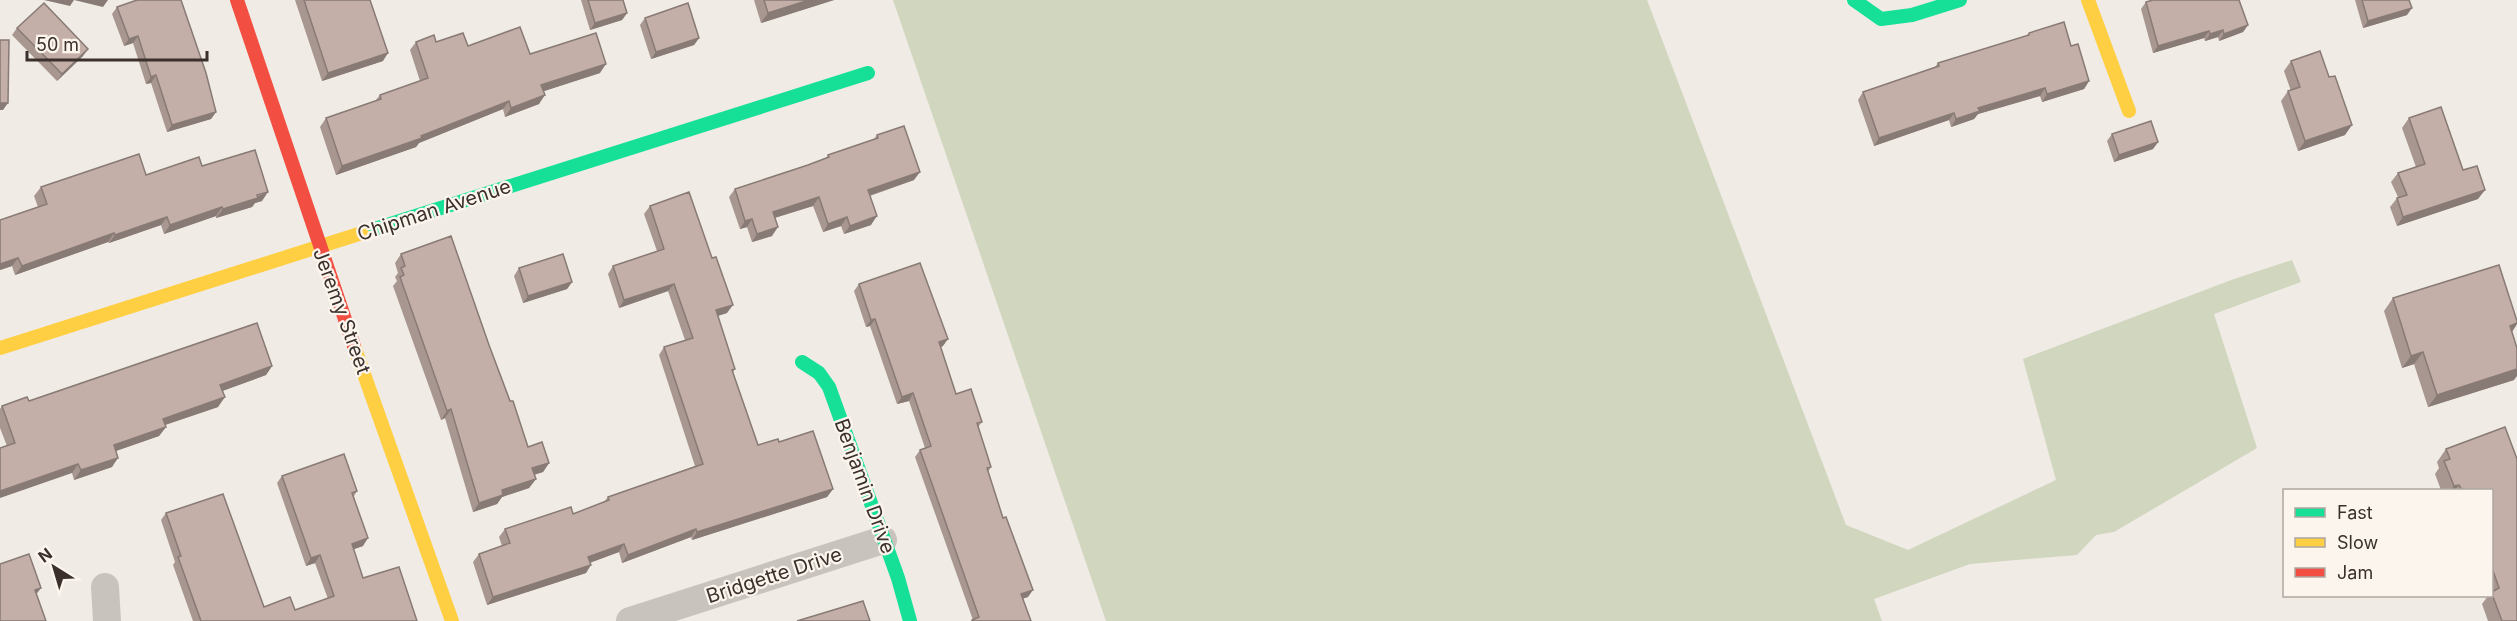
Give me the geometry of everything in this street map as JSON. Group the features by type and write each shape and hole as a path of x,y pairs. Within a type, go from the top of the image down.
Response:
{"street":[{"name":"Jeremy Street","path":"237,0 319,247 452,621"},
{"path":"1854,0 1881,19 1912,15 1960,0"},
{"path":"2088,0 2129,111"},
{"name":"Chipman Avenue","path":"0,348 868,73"},
{"name":"Benjamin Drive","path":"802,362 819,373 830,387 898,578 910,621"},
{"name":"Bridgette Drive","path":"630,621 883,540"},
{"path":"105,587 107,621"}],"green space":[{"path":"893,0 1647,0 1846,525 1908,550 2056,480 2023,359 2234,279 2292,260 2301,282 2214,314 2257,448 2114,532 2096,535 2077,555 1970,564 1874,599 1882,621 1106,621"}],"building":[{"path":"137,0 181,0 206,73 216,112 172,125 156,75 151,77 138,36 129,39 117,7"},
{"path":"304,0 370,0 388,53 328,73"},
{"path":"588,0 623,0 627,13 595,23"},
{"path":"764,0 809,0 768,13"},
{"path":"2153,0 2239,0 2248,25 2224,34 2223,30 2210,34 2209,31 2158,46 2146,2"},
{"path":"2362,0 2409,0 2412,8 2368,21"},
{"path":"44,3 88,49 62,74 17,28"},
{"path":"688,3 699,38 656,52 645,18"},
{"path":"2064,22 2071,46 2078,44 2089,81 2047,94 2045,88 1978,108 1980,111 1956,119 1954,113 1879,138 1863,92 1939,66 1938,63"},
{"path":"520,27 530,54 596,33 606,64 541,85 545,95 511,108 509,101 421,136 422,138 342,166 326,118 381,99 380,95 428,78 416,42 434,35 436,42 463,33 468,46"},
{"path":"0,40 9,40 8,103 0,103"},
{"path":"2320,51 2329,77 2335,76 2352,125 2305,141 2288,91 2300,87 2291,61"},
{"path":"2441,107 2463,170 2477,166 2485,190 2403,217 2397,198 2407,195 2398,173 2425,164 2409,118"},
{"path":"2151,121 2158,142 2119,155 2112,134"},
{"path":"904,126 920,172 868,190 877,216 850,226 847,217 828,224 819,197 773,212 778,227 757,234 752,219 745,221 735,189 808,165 829,157 828,155 878,138 877,135"},
{"path":"255,150 268,192 257,195 258,198 223,209 222,207 170,225 167,217 115,235 114,233 22,266 18,258 0,264 0,220 47,204 41,187 139,154 146,175 199,157 202,166"},
{"path":"689,192 712,258 716,257 733,305 716,310 735,369 732,370 758,445 778,439 779,442 813,431 833,489 697,532 696,529 628,555 624,544 588,557 591,565 493,597 479,554 510,543 505,529 571,507 573,514 609,500 608,497 703,464 664,347 693,338 674,284 624,300 613,266 664,249 650,206"},
{"path":"451,236 528,447 542,442 549,463 532,468 536,479 502,490 503,495 479,503 451,409 447,411 400,277 404,275 401,268 405,266 401,254"},
{"path":"563,254 572,282 528,296 519,268"},
{"path":"920,263 948,339 939,342 956,394 971,389 982,422 977,423 991,467 987,468 1003,518 1006,517 1033,590 1021,594 1031,621 972,621 979,617 920,450 931,446 913,393 902,397 875,319 871,320 859,284"},
{"path":"2499,265 2517,321 2510,326 2517,348 2517,369 2437,395 2423,352 2411,356 2393,298"},
{"path":"257,323 272,366 220,385 225,397 163,419 166,427 114,445 118,458 81,470 78,464 0,491 0,448 15,443 2,406 27,397 29,401"},
{"path":"2505,427 2517,459 2517,621 2502,621 2493,597 2493,591 2499,588 2493,571 2493,489 2461,489 2459,485 2454,486 2444,461 2450,459 2446,449"},
{"path":"344,454 357,491 352,493 368,538 352,544 363,578 399,567 417,621 201,621 178,557 181,556 166,513 223,494 264,607 290,597 295,610 334,596 320,555 311,558 282,476"},
{"path":"29,554 41,588 35,590 46,621 0,621 0,564"},
{"path":"863,601 870,621 797,621"}],"traffic: fast":[{"path":"1854,0 1881,19 1912,15 1960,0"},
{"path":"362,233 868,73"},
{"path":"802,362 819,373 829,387 898,578 910,621"}],"traffic: slow":[{"path":"2088,0 2129,111"},
{"path":"0,348 362,233"},
{"path":"354,346 452,621"}],"traffic: jam":[{"path":"237,0 354,346"}]}
